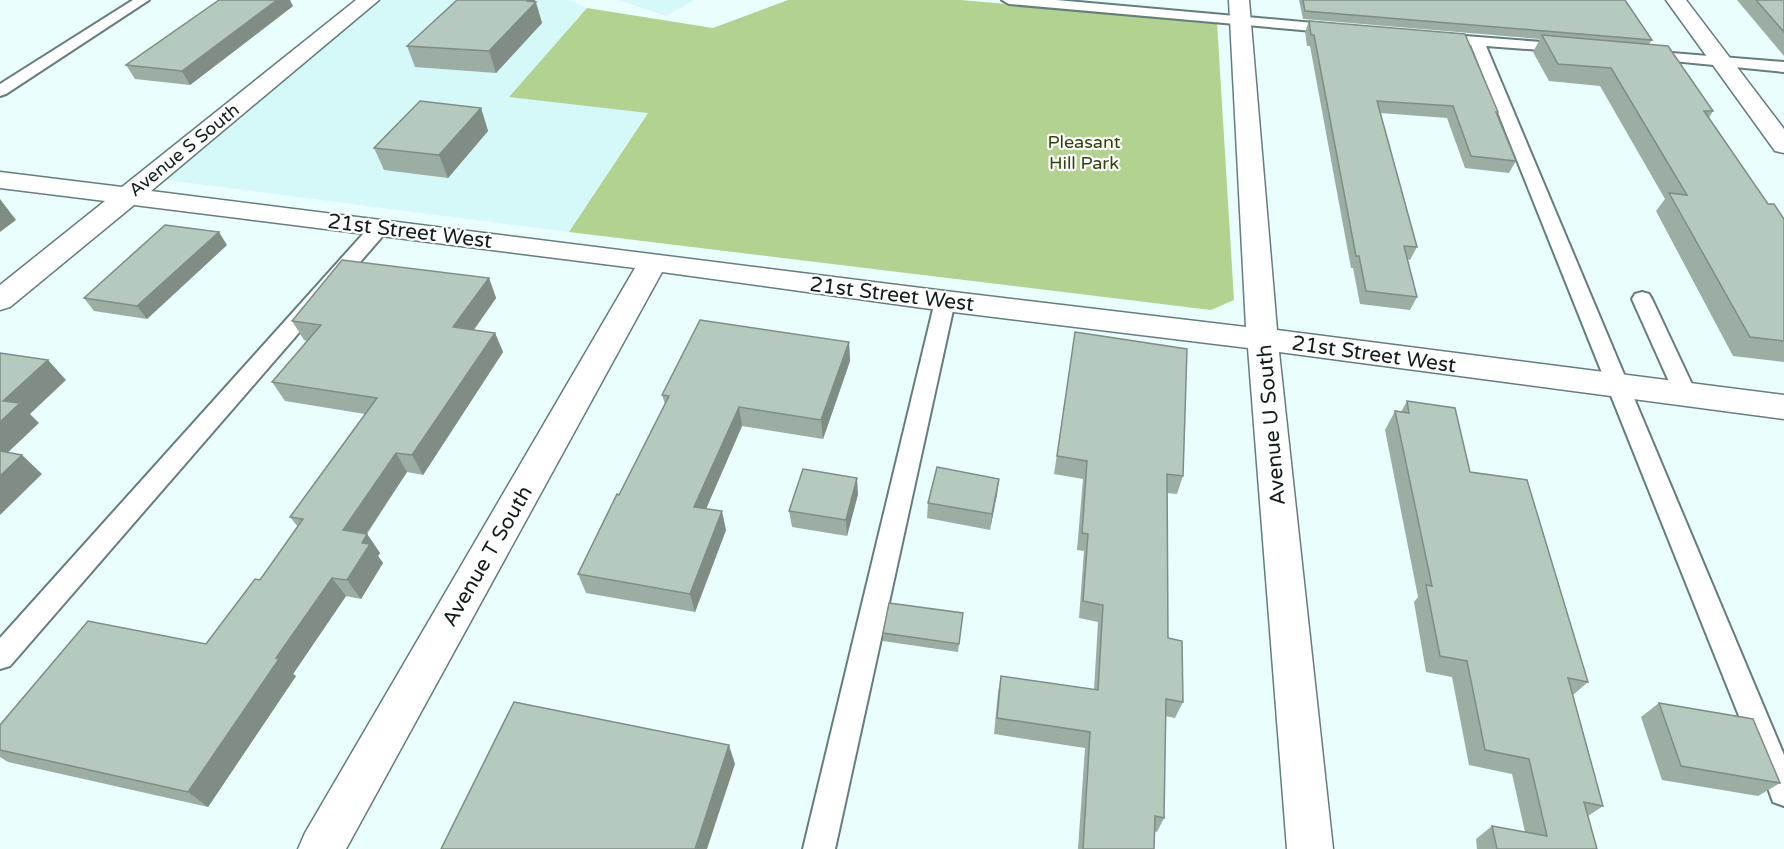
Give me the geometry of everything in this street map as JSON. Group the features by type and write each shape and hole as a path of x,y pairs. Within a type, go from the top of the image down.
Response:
{"street":[{"name":"Avenue S South","path":"0,300 369,0"},
{"path":"1676,0 1784,146"},
{"name":"Avenue U South","path":"1240,10 1263,339 1310,849"},
{"name":"21st Street West","path":"0,180 1784,407"},
{"name":"Avenue T South","path":"321,849 653,262"}],"lane":[{"path":"0,91 142,0"},
{"path":"1009,0 1240,10 1347,30"},
{"path":"1453,39 1581,50"},
{"path":"1477,41 1784,791"},
{"path":"1628,54 1784,67"},
{"path":"0,657 380,227"},
{"path":"1642,299 1686,395"},
{"path":"819,849 945,301"}],"shaded area":[{"path":"378,0 569,0 587,8 510,96 648,112 569,232 166,180"},
{"path":"618,0 694,0 666,16"}],"green space":[{"name":"Pleasant Hill Park","path":"788,0 961,0 1217,22 1234,300 1211,310 569,232 648,113 509,97 587,8 713,28"}],"building":[{"path":"219,0 277,0 182,71 126,65"},
{"path":"457,0 536,2 489,51 407,46"},
{"path":"1303,0 1625,0 1652,40 1305,11"},
{"path":"1756,0 1784,0 1784,32"},
{"path":"1309,21 1465,34 1498,112 1496,112 1516,161 1471,156 1453,106 1377,101 1417,247 1404,246 1417,297 1366,291 1359,256 1356,256 1314,35 1311,35"},
{"path":"1542,35 1668,46 1713,111 1704,111 1768,204 1774,204 1784,219 1784,341 1750,337 1669,193 1687,195 1611,68 1558,64"},
{"path":"420,101 481,108 439,155 374,148"},
{"path":"165,225 219,232 137,306 84,298"},
{"path":"342,260 489,278 453,327 495,333 412,455 396,453 343,530 367,534 362,543 370,544 347,580 332,578 188,792 0,750 0,725 88,621 206,644 255,579 260,580 303,519 290,517 377,398 272,382 321,325 292,321"},
{"path":"700,320 849,342 821,420 739,407 694,507 722,511 690,594 578,574 669,396 662,395"},
{"path":"1075,332 1187,349 1183,476 1167,474 1168,638 1182,641 1183,702 1166,699 1164,818 1155,816 1154,849 1083,849 1090,732 997,718 1001,676 1098,690 1103,605 1083,601 1088,534 1082,533 1087,461 1057,456"},
{"path":"0,353 48,360 3,401 20,403 0,422"},
{"path":"1407,401 1455,408 1470,472 1527,480 1588,682 1568,678 1603,806 1584,802 1597,849 1497,849 1492,826 1547,836 1529,759 1485,750 1467,661 1440,656 1426,585 1432,586 1395,411 1409,413"},
{"path":"0,451 22,455 0,476"},
{"path":"937,467 999,479 992,514 928,503"},
{"path":"803,469 857,478 846,520 789,511"},
{"path":"889,603 963,613 959,644 883,633"},
{"path":"514,702 729,745 695,849 441,849"},
{"path":"1659,703 1753,719 1780,783 1681,766"}]}
